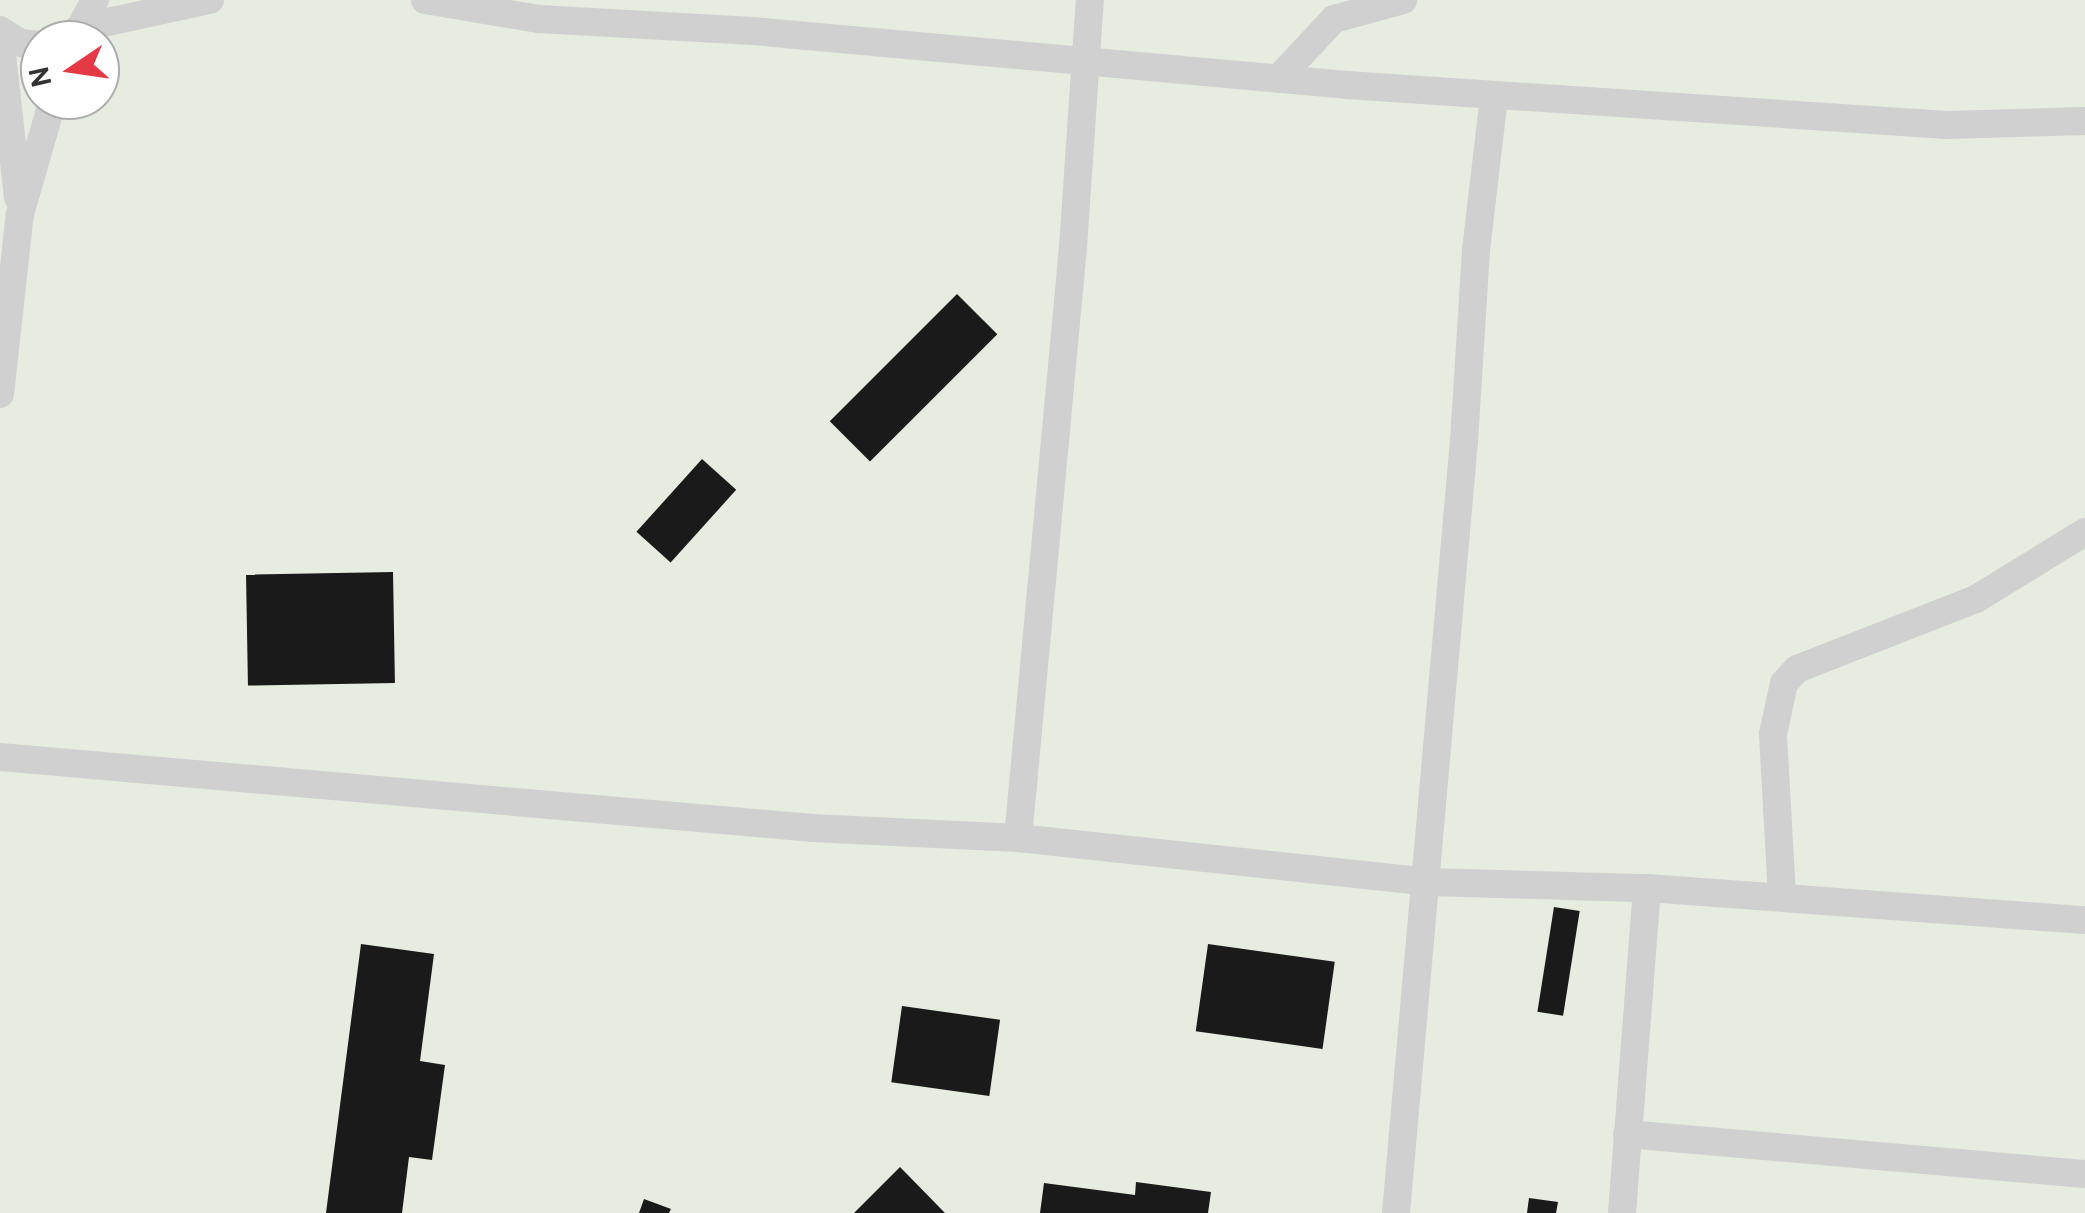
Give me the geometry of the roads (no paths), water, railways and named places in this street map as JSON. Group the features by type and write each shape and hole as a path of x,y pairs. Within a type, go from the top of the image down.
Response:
{"street":[{"path":"120,23 210,0"},
{"path":"424,0 539,18 1494,96 1948,125 2085,120"},
{"path":"1018,838 1088,60 1090,0"},
{"path":"1278,78 1334,20 1403,0"},
{"path":"0,34 20,214"},
{"path":"1396,1213 1427,882 1476,250 1494,96"},
{"path":"0,394 20,214 47,120"},
{"path":"1782,896 1772,734 1784,682 1797,670 1823,658 1976,599 2085,532"},
{"path":"0,757 812,828 1018,838 1427,882 1646,888 2085,920"},
{"path":"1622,1213 1646,888"},
{"path":"1627,1134 2085,1174"}]}
